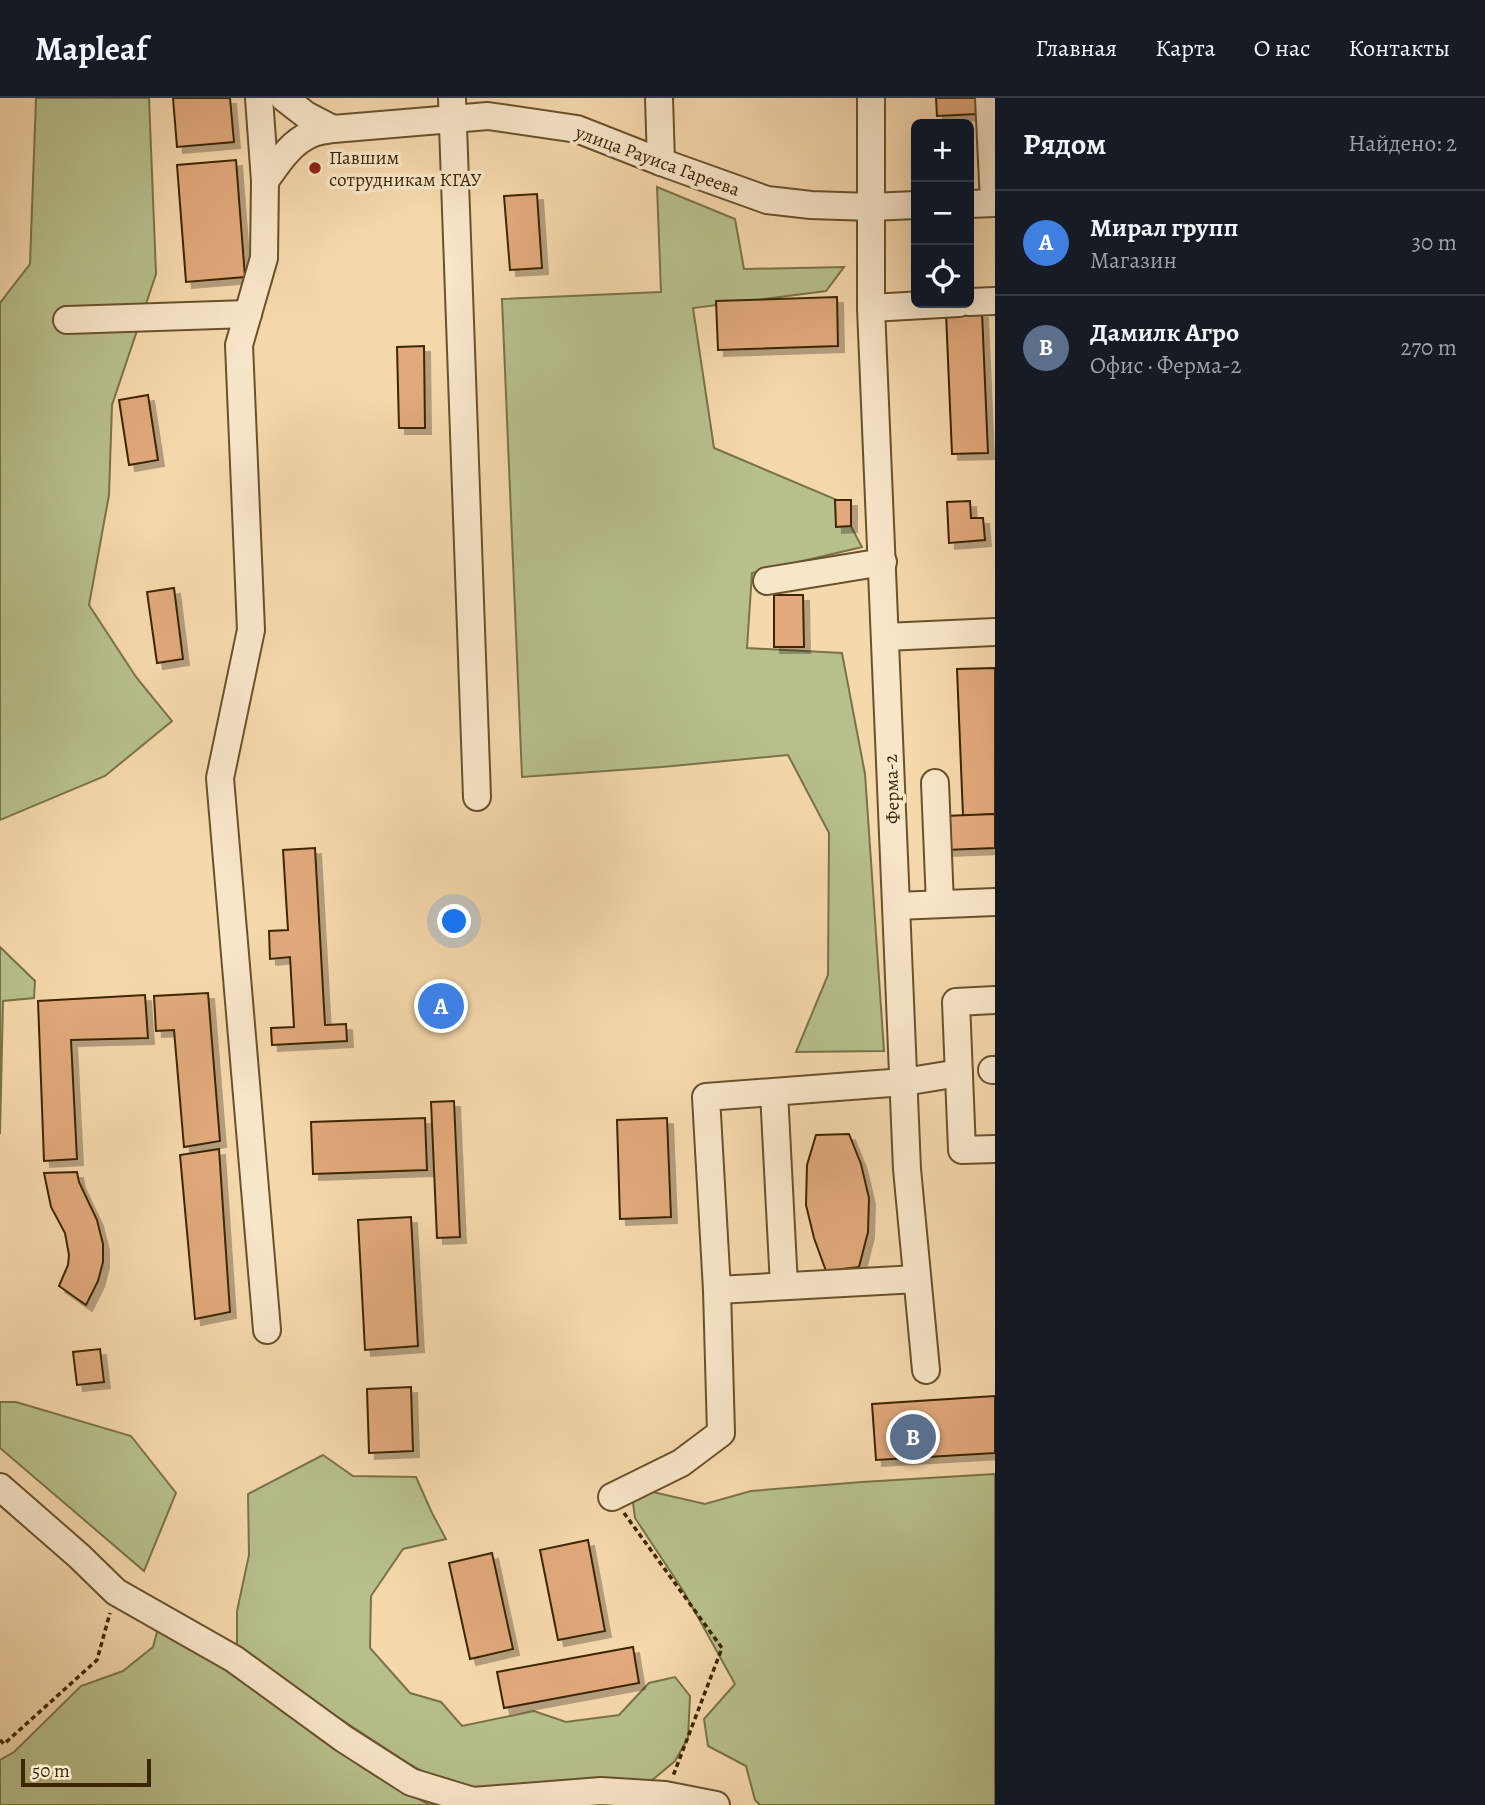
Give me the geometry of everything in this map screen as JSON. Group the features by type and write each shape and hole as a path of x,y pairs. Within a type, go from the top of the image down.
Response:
{"street":[{"path":"260,98 265,181 264,258 239,345 251,630 220,778 267,1330"},
{"path":"284,98 306,116 333,129"},
{"path":"659,98 661,162"},
{"name":"Ферма-2","path":"871,98 871,308 907,1168 926,1370"},
{"path":"986,203 989,98"},
{"path":"453,108 477,797"},
{"name":"улица Рауиса Гареева","path":"265,181 281,158 296,143 313,133 453,108 577,129 767,200 811,205 911,205"},
{"path":"974,302 995,301"},
{"path":"871,308 911,306"},
{"path":"67,320 248,313"},
{"path":"767,581 883,562"},
{"path":"885,637 995,632"},
{"path":"935,783 940,904"},
{"path":"897,906 995,902"},
{"path":"995,1000 956,1002 962,1150 995,1149"},
{"path":"612,1497 681,1463 721,1433 718,1290 706,1097 904,1083 959,1073"},
{"path":"774,1092 784,1286"},
{"path":"718,1290 917,1279"},
{"path":"0,1487 116,1592 234,1660 344,1739 411,1782 473,1801 601,1791 665,1795 716,1805"}],"path":[{"path":"612,1497 722,1648 665,1795"},
{"path":"0,1740 4,1744 97,1660 116,1592"}],"green space":[{"path":"36,98 149,98 156,274 112,405 109,495 89,605 136,677 172,721 105,776 0,820 0,303 30,264"},
{"path":"657,187 735,219 744,269 844,267 826,291 693,308 714,448 837,500 862,547 752,573 747,648 842,653 865,774 884,1051 796,1052 828,975 829,833 788,755 522,777 502,299 661,292"},
{"path":"0,947 35,981 34,998 3,1001 0,1134"},
{"path":"0,1402 16,1402 131,1436 176,1493 144,1571 0,1448"},
{"path":"323,1455 353,1476 416,1477 446,1539 403,1549 371,1596 370,1648 410,1693 441,1702 462,1726 534,1711 566,1722 619,1715 649,1683 675,1677 690,1696 688,1738 675,1761 645,1786 569,1784 451,1788 302,1694 237,1648 237,1611 249,1555 248,1494"},
{"path":"995,1474 995,1805 760,1805 755,1800 746,1766 708,1746 704,1719 735,1684 684,1592 635,1518 631,1487 705,1504 751,1491"},
{"path":"158,1628 227,1667 374,1775 428,1804 452,1805 0,1805 0,1760 14,1752 81,1686 123,1671 153,1647"}],"building":[{"path":"173,98 230,98 234,142 177,147"},
{"path":"936,98 976,98 977,114 937,116"},
{"path":"236,160 245,277 186,282 177,165"},
{"path":"537,194 542,268 510,270 504,196"},
{"path":"837,297 838,346 718,350 716,301"},
{"path":"982,312 988,453 952,454 946,313"},
{"path":"424,346 425,428 399,428 397,347"},
{"path":"148,395 158,460 129,465 119,400"},
{"path":"835,500 851,500 851,526 836,527"},
{"path":"970,501 971,518 983,518 985,540 949,543 947,502"},
{"path":"174,588 183,659 157,663 147,592"},
{"path":"774,595 803,595 804,647 774,647"},
{"path":"995,668 995,814 963,816 957,669"},
{"path":"995,814 995,848 945,850 944,816"},
{"path":"315,848 325,1025 346,1024 347,1041 272,1045 271,1028 294,1027 290,957 270,959 269,931 288,930 283,850"},
{"path":"208,993 220,1141 184,1147 174,1030 156,1031 154,996"},
{"path":"145,995 148,1038 71,1040 77,1159 44,1161 38,1001"},
{"path":"454,1101 460,1237 437,1238 431,1102"},
{"path":"425,1118 427,1170 313,1174 311,1122"},
{"path":"667,1118 671,1217 620,1219 617,1120"},
{"path":"849,1134 861,1164 869,1198 868,1232 859,1267 826,1271 806,1205 807,1165 816,1135"},
{"path":"219,1149 230,1312 195,1319 180,1155"},
{"path":"77,1172 97,1220 103,1244 103,1262 98,1281 86,1305 59,1286 68,1265 69,1255 65,1233 51,1207 44,1173"},
{"path":"411,1217 418,1346 365,1350 358,1220"},
{"path":"100,1349 104,1382 77,1385 73,1352"},
{"path":"411,1387 413,1451 369,1453 367,1389"},
{"path":"995,1396 995,1453 876,1460 872,1404"},
{"path":"588,1540 605,1631 558,1640 540,1550"},
{"path":"492,1553 513,1649 470,1659 449,1563"},
{"path":"633,1647 639,1683 504,1708 497,1672"}],"place":[{"name":"Павшим сотрудникам КГАУ","path":"315,168"},
{"name":"Мирал групп","path":"441,1006"},
{"name":"Дамилк Агро","path":"913,1437"}]}
